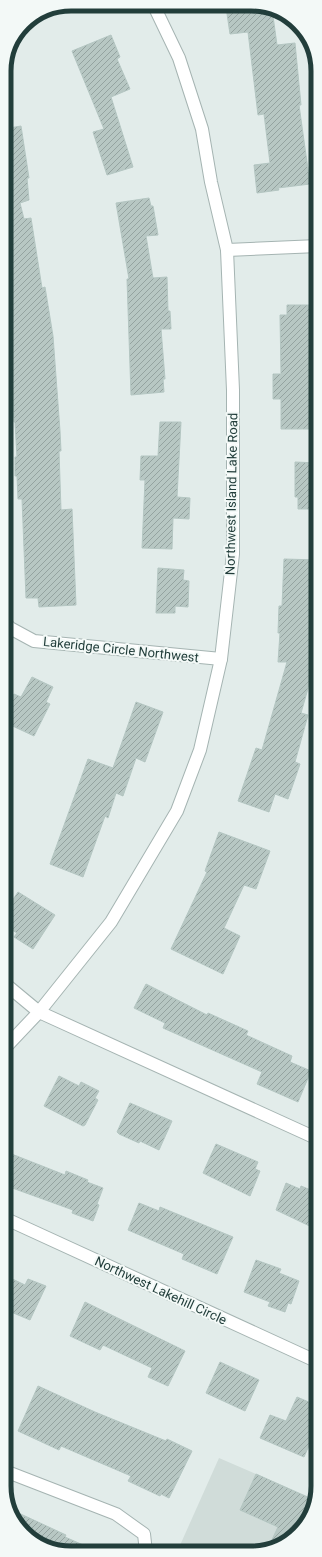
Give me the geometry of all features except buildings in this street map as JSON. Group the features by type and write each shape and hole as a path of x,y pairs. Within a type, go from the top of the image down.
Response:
{"street":[{"name":"Northwest Island Lake Road","path":"11,1041 38,1012 111,922 177,811 200,750 221,659 233,554 233,390 227,250 211,182 202,129 178,58 156,11"},
{"path":"227,250 311,246"},
{"name":"Lakeridge Circle Northwest","path":"11,629 34,641 221,659"},
{"path":"11,989 38,1012 311,1136"},
{"name":"Northwest Lakehill Circle","path":"11,1221 311,1359"},
{"path":"11,1474 116,1514 144,1534 145,1546"}],"shaded area":[{"path":"219,1458 310,1497 303,1516 296,1526 281,1538 270,1543 251,1546 180,1546"}]}
